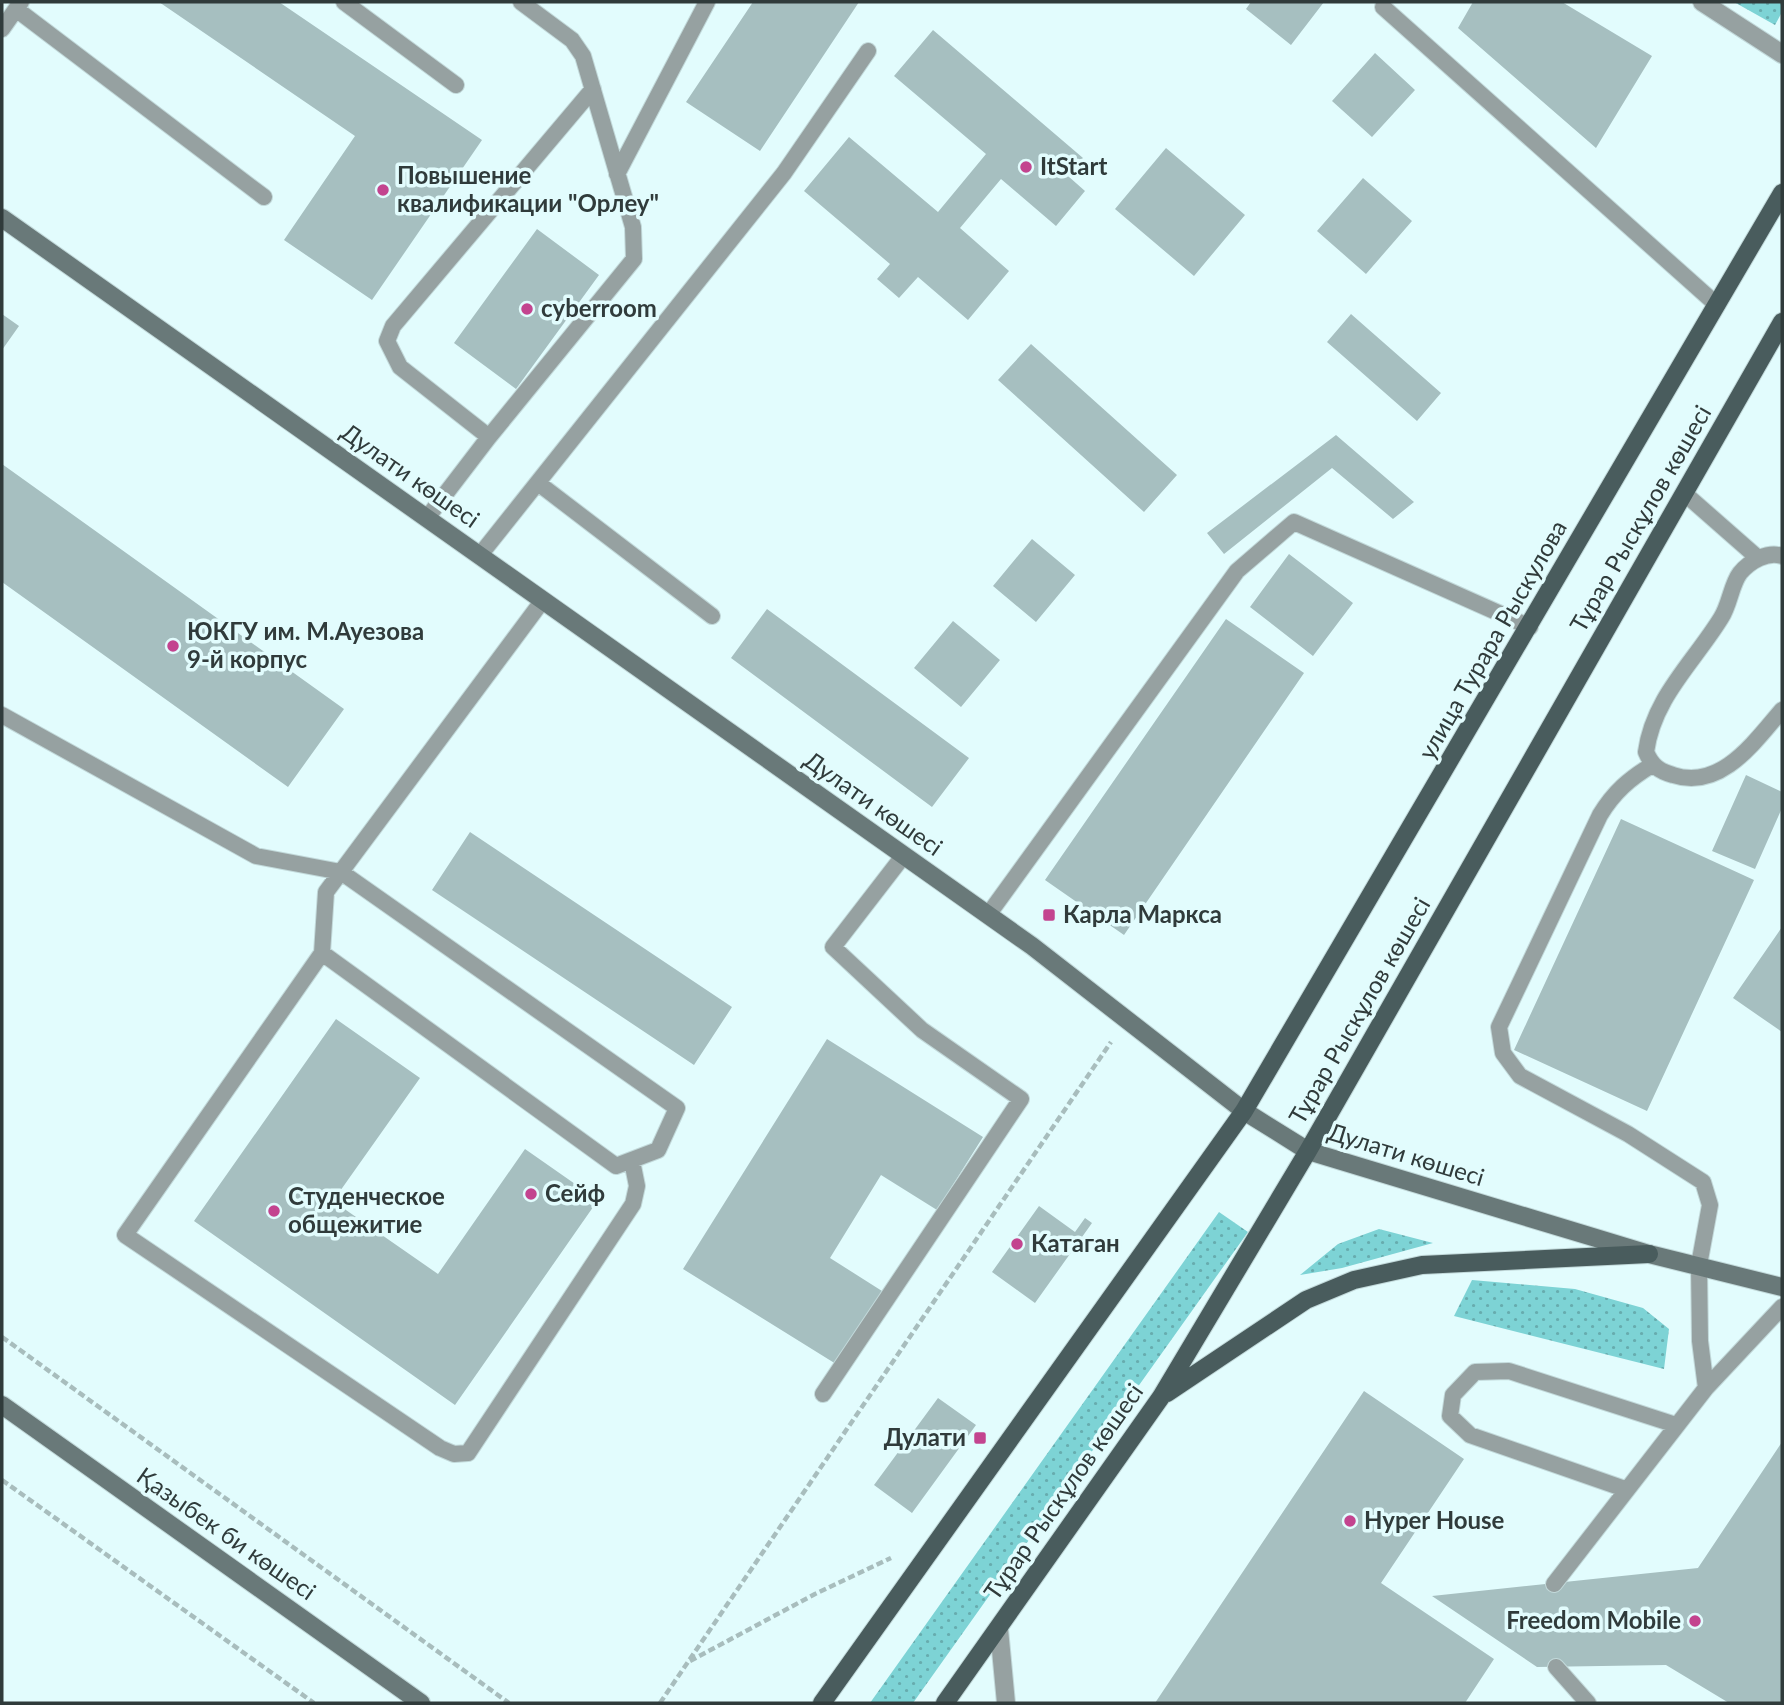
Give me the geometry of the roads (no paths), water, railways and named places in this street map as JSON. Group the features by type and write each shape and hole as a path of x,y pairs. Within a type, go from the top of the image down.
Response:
{"main road":[{"name":"улица Турара Рыскулова","path":"1244,1111 1782,193"},
{"name":"Дулати көшесі","path":"2,218 988,915 1244,1111 1308,1151 1649,1254 1782,1287"},
{"name":"Тұрар Рыскұлов көшесі","path":"945,1703 1161,1396 1308,1151 1782,322"},
{"path":"822,1703 1244,1111"},
{"path":"1161,1396 1306,1300 1353,1280 1422,1265 1649,1254"},
{"name":"Қазыбек би көшесі","path":"2,1405 421,1703"},
{"path":"810,1703 853,1662"}],"street":[{"path":"1702,2 1782,54"},
{"path":"999,1629 1006,1703"}],"lane":[{"path":"344,2 456,85"},
{"path":"427,518 489,437 634,259 632,227 583,57 572,40 521,2"},
{"path":"617,174 707,2"},
{"path":"2,29 19,6 264,197"},
{"path":"1383,6 1717,305"},
{"path":"480,555 784,173 869,51"},
{"path":"489,437 400,367 391,354 387,341 393,326 593,89"},
{"path":"538,483 712,616"},
{"path":"1684,494 1758,558"},
{"path":"988,915 1237,571 1294,522 1530,627"},
{"path":"1782,556 1776,554 1758,558 1740,573 1723,615 1658,708 1646,752 1652,765 1679,777 1700,779 1725,769 1782,710"},
{"path":"543,600 326,892 322,953 125,1235 440,1448 454,1454 468,1453 633,1204 637,1186 632,1161"},
{"path":"2,715 256,856 341,872 677,1108 658,1150 617,1166 322,953"},
{"path":"1652,765 1627,781 1612,795 1600,815 1499,1027 1503,1053 1520,1076 1628,1134 1703,1182 1710,1205 1699,1265 1700,1341 1706,1388"},
{"path":"823,1394 1021,1099 922,1030 833,947 904,855"},
{"path":"1554,1584 1625,1489 1706,1388 1782,1307"},
{"path":"1625,1489 1470,1435 1450,1416 1453,1395 1475,1372 1509,1371 1676,1425"},
{"path":"1556,1667 1588,1703"}],"place":[{"name":"ItStart","path":"1026,167"},
{"name":"Повышение квалификации \"Орлеу\"","path":"383,190"},
{"name":"cyberroom","path":"527,309"},
{"name":"ЮКГУ им. М.Ауезова 9-й корпус","path":"173,646"},
{"name":"Карла Маркса","path":"1049,915"},
{"name":"Сейф","path":"531,1194"},
{"name":"Студенческое общежитие","path":"274,1211"},
{"name":"Катаган","path":"1017,1244"},
{"name":"Дулати","path":"980,1438"},
{"name":"Hyper House","path":"1350,1521"},
{"name":"Freedom Mobile","path":"1695,1621"}]}
